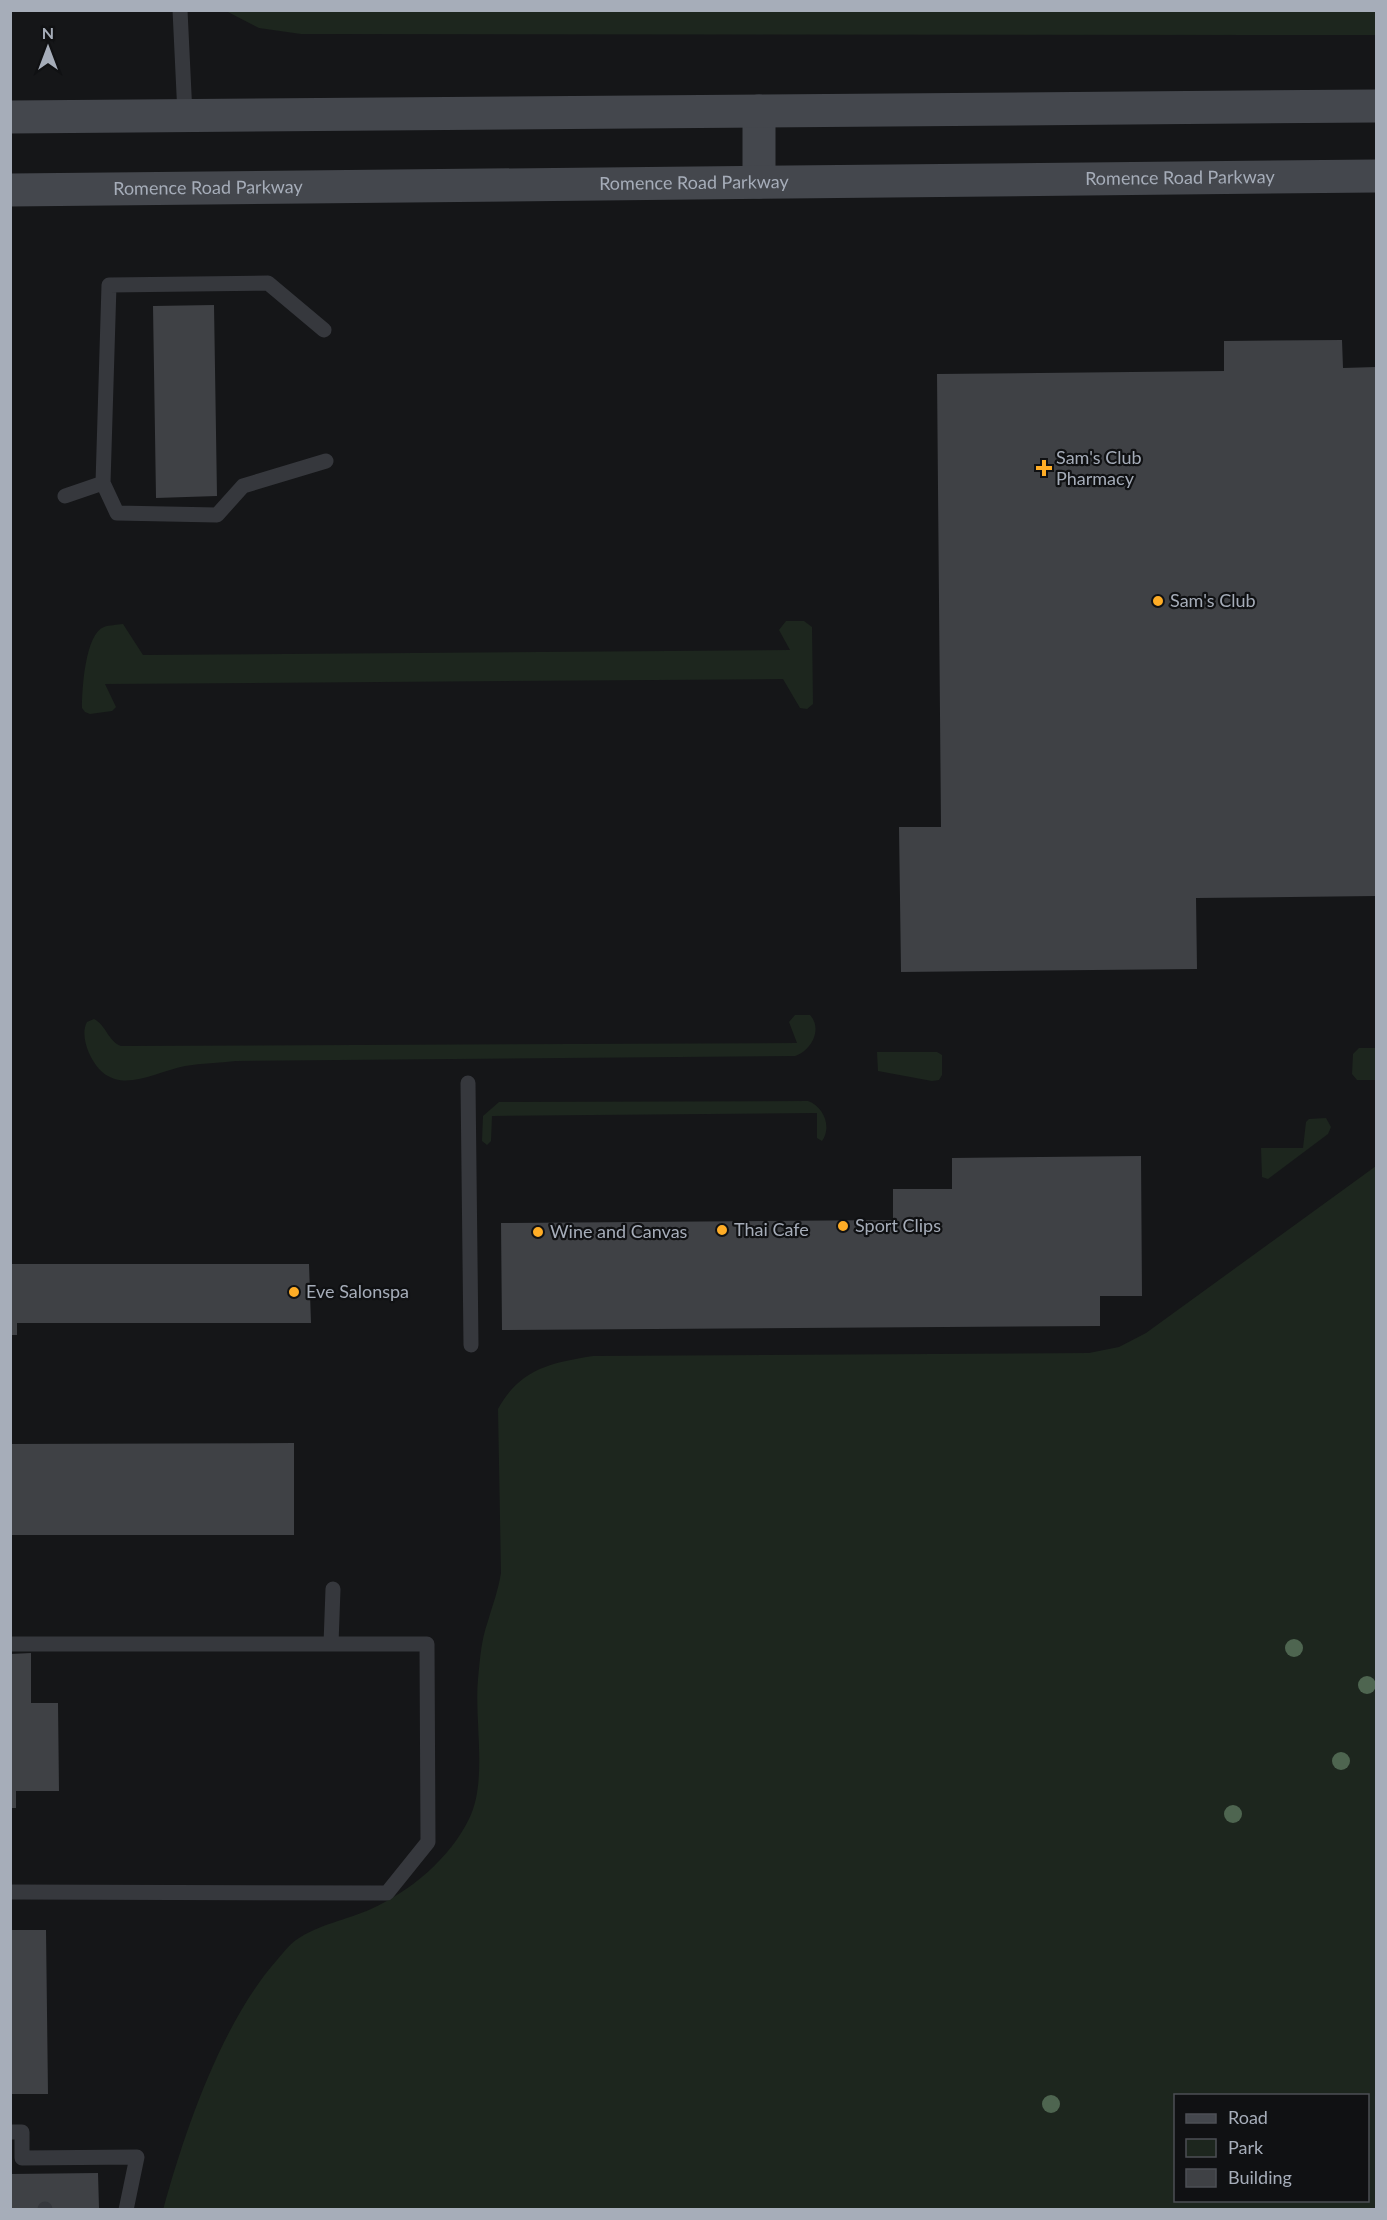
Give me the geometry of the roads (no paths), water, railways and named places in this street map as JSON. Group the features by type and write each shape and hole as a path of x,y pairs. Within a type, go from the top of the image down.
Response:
{"street":[{"path":"10,117 1377,106"},
{"path":"759,111 759,182"},
{"name":"Romence Road Parkway","path":"10,190 1377,176"}],"lane":[{"path":"180,10 185,115"},
{"path":"324,330 268,283 109,285 103,483 117,513 217,515 243,486 326,461"},
{"path":"65,496 103,483"},
{"path":"468,1083 471,1345"},
{"path":"331,1644 333,1589"},
{"path":"10,1644 427,1644 428,1842 387,1893 10,1892"},
{"path":"10,2132 22,2132 22,2158 137,2157 126,2210"},
{"path":"42,2157 42,2173"}],"place":[{"name":"Sam's Club Pharmacy","path":"1044,468"},
{"name":"Sam's Club","path":"1158,601"},
{"name":"Sport Clips","path":"843,1226"},
{"name":"Thai Cafe","path":"722,1230"},
{"name":"Wine and Canvas","path":"538,1232"},
{"name":"Eve Salonspa","path":"294,1292"}]}
